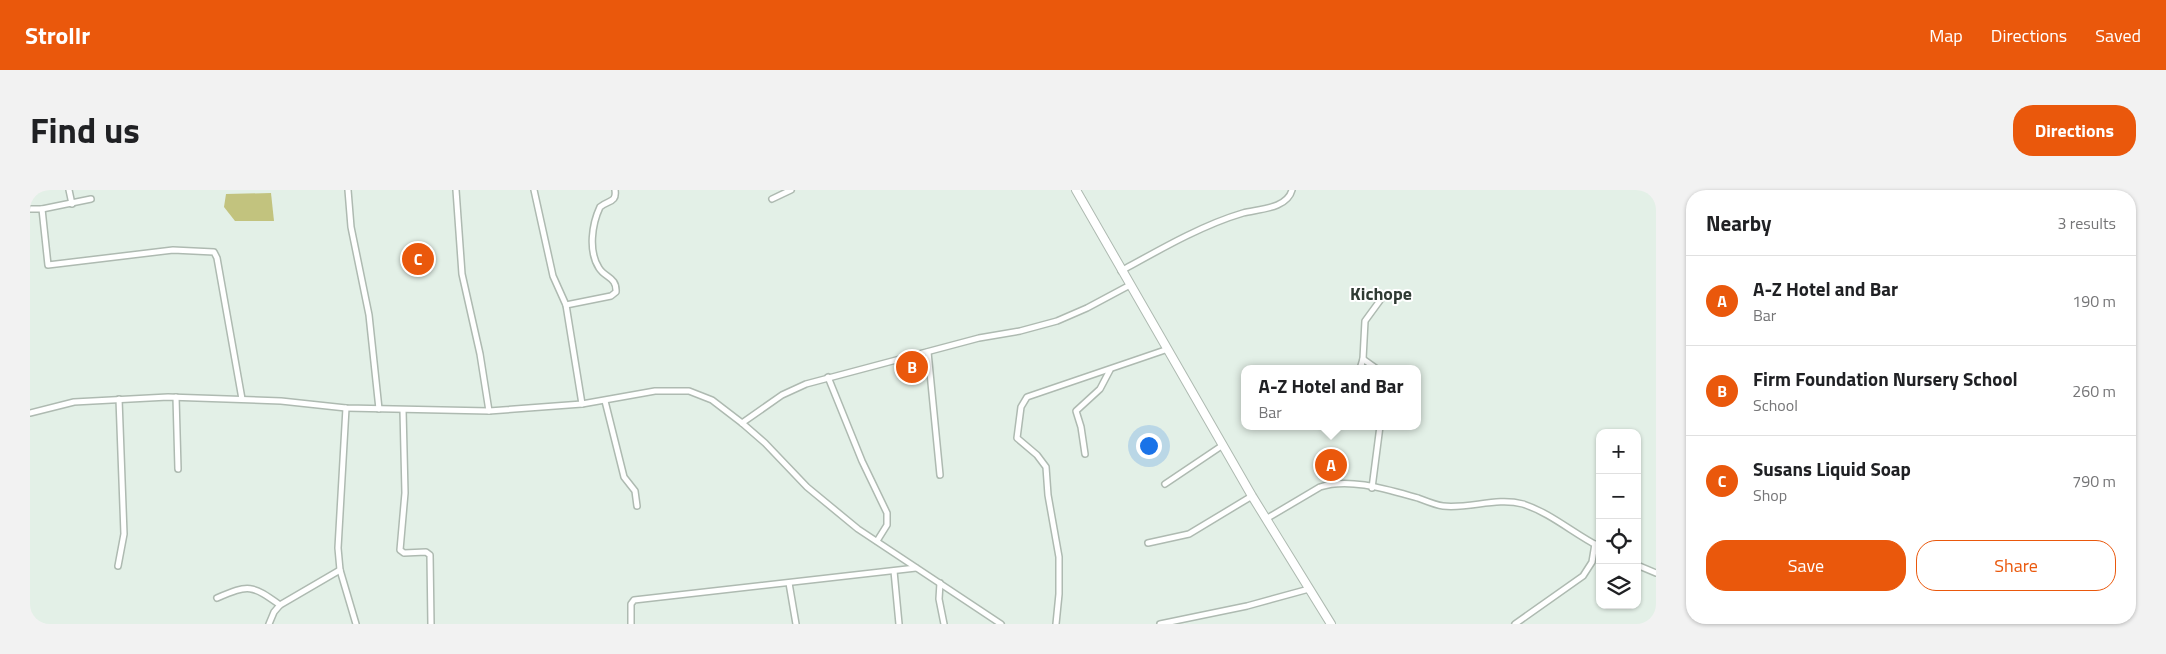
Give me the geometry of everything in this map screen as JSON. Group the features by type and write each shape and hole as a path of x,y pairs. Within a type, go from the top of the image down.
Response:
{"street":[{"path":"69,190 72,204"},
{"path":"348,190 351,227 369,315 379,409"},
{"path":"456,190 462,274 480,354 489,411"},
{"path":"534,190 555,284 566,305 582,404"},
{"path":"566,305 611,296 616,292 614,280 598,267 592,234 600,206 613,202 615,190"},
{"path":"772,199 791,190"},
{"path":"1076,190 1252,496 1331,624"},
{"path":"1121,271 1230,217 1281,203 1290,196 1292,190"},
{"path":"30,209 42,210 91,199"},
{"path":"42,210 48,265 173,250 214,252 217,258 242,399"},
{"path":"742,424 782,395 828,377 1057,321 1095,304 1130,285"},
{"path":"1361,365 1365,321 1384,296"},
{"path":"1056,624 1059,594 1059,558 1048,495 1046,467 1037,455 1018,441 1017,432 1021,407 1027,397 1168,350"},
{"path":"928,352 940,475"},
{"path":"1363,359 1371,365"},
{"path":"1085,454 1082,430 1076,411 1100,390 1110,370"},
{"path":"828,377 862,461 887,512 887,525 877,541"},
{"path":"30,413 74,402 176,397 242,399 346,408 489,411 582,404 655,391 689,391 712,400 742,424 824,502 916,568 1001,624"},
{"path":"176,397 178,468"},
{"path":"118,399 124,534 118,566"},
{"path":"605,401 624,477 635,492 638,506"},
{"path":"346,408 338,529 340,570 356,624"},
{"path":"403,410 405,493 400,550 404,553 426,552 430,555 431,624"},
{"path":"1372,488 1379,430"},
{"path":"1166,484 1223,445"},
{"path":"1266,519 1329,484 1355,484 1443,506 1496,502 1522,504 1561,523 1596,545"},
{"path":"1148,543 1189,534 1252,496"},
{"path":"1515,624 1583,576 1592,562 1596,549"},
{"path":"1641,567 1656,573"},
{"path":"631,624 631,604 634,600 916,568"},
{"path":"269,624 274,612 280,605 340,570"},
{"path":"894,571 899,624"},
{"path":"790,583 796,624"},
{"path":"940,583 939,599 944,624"},
{"path":"217,598 240,588 248,588 256,590 280,605"},
{"path":"1160,624 1247,606 1309,589"}],"green space":[{"path":"271,193 274,221 235,221 224,207 226,194"}],"place":[{"name":"Susans Liquid Soap","path":"418,259"},
{"name":"Firm Foundation Nursery School","path":"912,367"},
{"name":"A-Z Hotel and Bar","path":"1331,465"}],"district":[{"name":"Kichope","path":"1381,294"}]}
